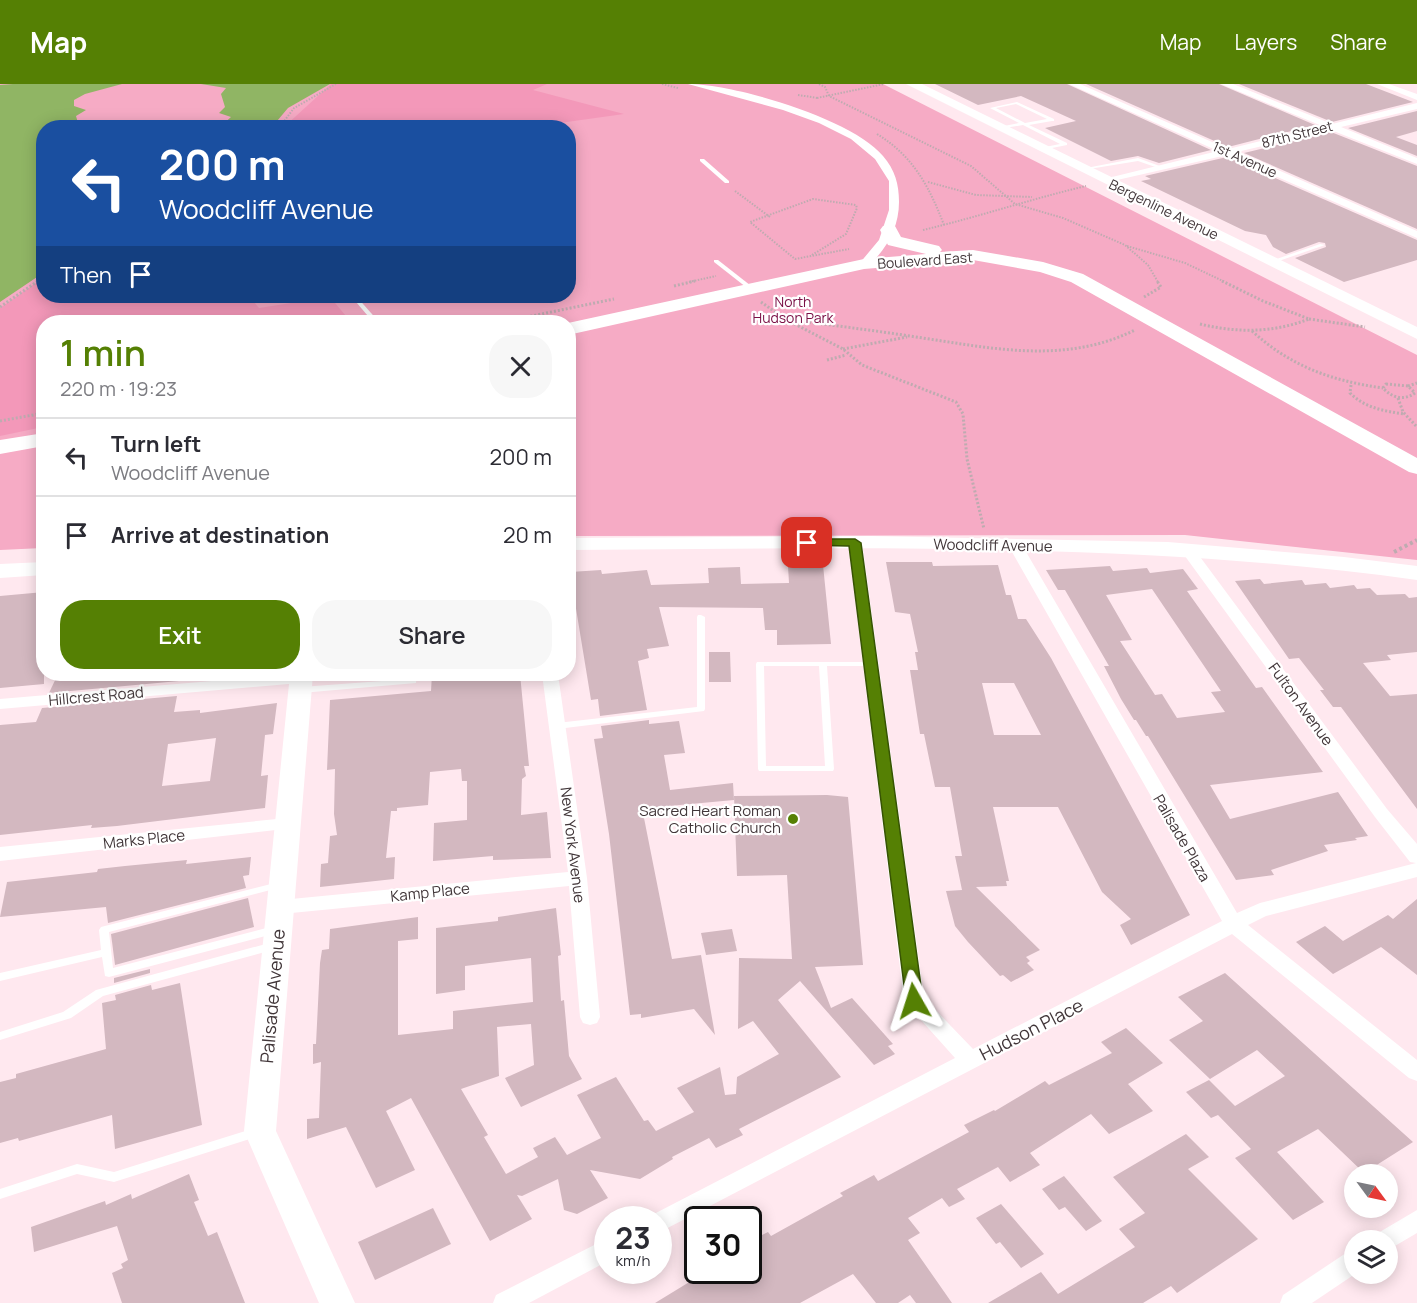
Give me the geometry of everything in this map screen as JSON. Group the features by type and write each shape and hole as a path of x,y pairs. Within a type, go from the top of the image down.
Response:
{"main road":[{"name":"Bergenline Avenue","path":"912,84 1417,334"},
{"path":"889,230 894,241 902,244 973,255"},
{"name":"Boulevard East","path":"576,327 864,264 973,255 1043,267 1077,278 1417,467"},
{"path":"0,447 36,440"},
{"name":"Woodcliff Avenue","path":"576,544 988,544 1187,549 1344,563 1417,573"},
{"path":"0,571 36,569"},
{"name":"Palisade Avenue","path":"300,681 260,1131 337,1303"}],"street":[{"path":"692,84 780,106 815,118 872,149 889,169 896,184 897,198 889,230 880,251 864,264"},
{"name":"1st Avenue","path":"1073,84 1417,235"},
{"path":"1225,84 1417,161"},
{"path":"1381,84 1417,97"},
{"name":"87th Street","path":"1107,181 1417,106"},
{"path":"855,543 914,1001 970,1060"},
{"name":"Palisade Plaza","path":"1015,545 1233,924 1417,1072"},
{"name":"Fulton Avenue","path":"1187,549 1381,813 1417,857"},
{"name":"Hillcrest Road","path":"0,704 300,681"},
{"name":"New York Avenue","path":"551,681 578,878 590,1017"},
{"name":"Marks Place","path":"0,854 287,824"},
{"name":"Hudson Place","path":"672,1216 1260,910 1417,870"},
{"name":"Kamp Place","path":"279,916 578,878"},
{"path":"1398,1232 1417,1220"},
{"path":"505,1303 594,1256"},
{"path":"1292,1303 1344,1269"}],"lane":[{"path":"1001,128 1024,124 1052,120 1017,103 992,108 1013,119 1024,124 1065,144 1042,149"},
{"path":"1083,169 1138,159 1162,168"},
{"path":"702,160 727,182"},
{"path":"1271,262 1322,245"},
{"path":"716,261 753,290"},
{"path":"359,303 370,315"},
{"path":"557,726 701,709 701,617"},
{"path":"823,664 830,769 762,769 760,664 823,664 870,664"},
{"path":"300,681 413,681"},
{"path":"279,916 109,973 104,930 279,916"},
{"path":"0,1036 67,1015 99,993 279,916"},
{"path":"0,977 106,952"},
{"path":"0,1194 77,1168 114,1177 260,1131"}],"path":[{"path":"285,120 294,108 336,84"},
{"path":"819,84 825,87 829,96 971,166 1015,204 1063,218 1125,245 1185,263 1263,301 1309,319 1376,329"},
{"path":"802,101 884,84"},
{"path":"823,102 829,96"},
{"path":"944,225 927,182 961,192 1038,197"},
{"path":"915,232 979,217 1038,197 1090,185"},
{"path":"740,196 770,218"},
{"path":"812,255 846,234 857,208 856,205 839,205 820,198 809,200 770,218 750,222 795,259 852,248"},
{"path":"1125,245 1148,265 1161,287 1143,297 1152,302"},
{"path":"668,288 731,273"},
{"path":"0,307 36,282"},
{"path":"537,315 624,297"},
{"path":"770,298 759,301 785,319 843,349 846,355 877,372 956,402 963,414 967,459 988,544"},
{"path":"785,319 1035,352 1088,348 1121,339 1139,327"},
{"path":"1194,323 1252,331 1284,327 1309,319"},
{"path":"1252,331 1284,359 1351,385 1383,388 1398,398 1414,395 1414,391 1408,386 1393,383 1386,384 1383,388"},
{"path":"843,349 912,336"},
{"path":"827,360 846,355"},
{"path":"1408,386 1417,383"},
{"path":"1351,385 1350,393 1360,402 1404,414"},
{"path":"1398,398 1404,414 1417,427"},
{"path":"1352,405 1360,402"},
{"path":"0,421 36,414"}],"green space":[{"name":"North Hudson Park","path":"0,84 883,84 1417,355 1417,560 1185,535 576,536 576,315 36,315 36,548 0,550"}],"shaded area":[{"path":"122,84 85,94 74,100 74,106 86,110 76,116 77,120 36,120 36,278 0,302 0,85"},
{"path":"201,84 330,84 288,108 278,120 228,120 231,117 219,113 225,107 221,94 226,88"},
{"path":"331,84 547,84 533,90 624,114 576,121 292,120"},
{"path":"36,283 36,303 255,303 259,308 291,303 335,303 345,315 36,315 36,428 0,436 0,308"}],"building":[{"path":"935,84 1067,84 1211,150 1159,163 1138,156 1111,161 1045,128 1076,121 1021,96 978,105"},
{"path":"1086,84 1219,84 1315,125 1228,147"},
{"path":"1239,84 1366,84 1413,102 1332,122"},
{"path":"1417,111 1417,131 1396,137 1417,145 1417,156 1348,128"},
{"path":"1331,132 1417,166 1417,229 1244,153"},
{"path":"1227,157 1417,240 1417,260 1344,282 1295,258 1326,247 1325,243 1319,242 1286,254 1273,247 1266,235 1245,231 1141,181 1151,179 1145,176"},
{"path":"886,562 932,562 933,566 998,565 1006,595 1011,595 1018,619 1026,619 1051,658 1190,915 1131,945 1120,925 1131,919 1102,892 1058,807 993,807 1009,881 1006,881 1007,886 976,887 1040,950 1026,957 1030,961 1027,963 1034,970 1011,982 1003,975 1000,976 955,926 946,891 962,890 955,856 962,856 950,787 935,787 924,734 920,734 910,670 918,670 915,652 918,652 910,614 895,612","holes":["982,683 1014,683 1041,735 994,735"]},
{"path":"823,565 831,644 777,645 777,630 765,630 763,608 659,607 669,646 647,649 649,658 638,661 647,710 600,716 598,699 591,700 576,609 576,572 601,570 602,574 647,570 651,585 709,583 708,568 740,567 741,584 789,583 788,566"},
{"path":"1110,566 1113,571 1147,568 1150,573 1183,569 1198,589 1187,591 1256,688 1262,687 1323,772 1210,785 1230,819 1338,792 1368,836 1324,845 1328,851 1271,870 1274,875 1236,880 1148,736 1134,720 1121,699 1104,666 1109,666 1065,590 1058,590 1046,570","holes":["1152,589 1221,691 1211,692 1225,712 1177,718 1162,694 1155,695 1120,641 1132,640 1106,595"]},
{"path":"1260,579 1264,584 1302,580 1305,585 1326,583 1330,588 1354,585 1357,589 1370,588 1377,595 1405,594 1409,598 1417,597 1417,652 1387,655 1391,660 1363,663 1390,696 1417,694 1417,809 1341,707 1333,707 1320,690 1324,690 1299,658 1289,659 1235,581"},
{"path":"36,593 36,681 44,681 44,684 0,688 0,596"},
{"path":"709,652 730,652 731,682 709,682"},
{"path":"55,681 179,681 49,693"},
{"path":"432,681 521,681 529,766 524,766 526,776 522,779 521,815 547,812 551,858 493,860 493,856 433,861 434,823 467,820 467,781 462,781 461,769 430,772 428,805 397,808 397,811 391,811 386,858 395,857 394,879 320,887 321,864 328,863 330,836 337,835 334,814 335,769 327,770 330,700 431,691"},
{"path":"177,696 174,712 200,710 200,713 277,703 273,734 265,735 261,776 268,775 265,808 117,826 91,828 92,825 0,835 0,725 36,722 42,708","holes":["216,738 210,781 162,786 168,744"]},
{"path":"649,720 649,724 679,721 685,753 664,755 670,790 733,783 734,800 669,806 670,812 644,818 672,959 701,955 715,1035 694,1009 641,1018 641,1014 630,1015 609,834 594,739 603,738 601,726"},
{"path":"827,795 848,797 863,965 815,967 831,1008 852,998 893,1044 888,1046 895,1054 874,1065 800,981 778,1000 841,1077 739,1129 743,1135 716,1148 709,1138 672,1157 673,1159 640,1179 590,1170 608,1198 577,1214 564,1210 558,1179 522,1196 517,1195 532,1219 490,1241 411,1098 386,1111 415,1170 376,1188 346,1127 307,1139 307,1119 319,1118 321,1062 313,1064 313,1044 316,1044 320,963 322,950 329,949 330,929 418,917 418,939 398,941 398,1035 453,1029 453,1011 533,1002 531,958 465,966 465,990 436,994 436,928 498,921 498,917 556,908 561,955 558,956 561,1001 564,1000 569,1056 582,1079 521,1107 505,1078 534,1065 531,1024 497,1027 499,1076 461,1089 488,1135 484,1137 506,1174 538,1157 533,1148 555,1137 567,1155 601,1138 577,1095 616,1077 644,1121 648,1120 656,1131 694,1112 677,1088 720,1067 725,1095 736,1094 737,1077 779,1054 753,1021 738,1029 739,958 792,959 787,875 737,876 734,796"},
{"path":"251,857 249,875 243,876 246,888 108,923 106,907 0,917 7,882 97,872 98,869 125,866 187,860 186,864"},
{"path":"248,898 254,927 115,965 111,934"},
{"path":"1417,899 1417,975 1381,947 1333,974 1296,942 1325,926 1343,941 1388,915 1393,919"},
{"path":"732,929 737,951 706,955 701,933"},
{"path":"150,969 150,973 114,983 114,978"},
{"path":"1225,973 1413,1142 1378,1164 1355,1164 1318,1129 1277,1152 1324,1202 1293,1220 1235,1158 1251,1149 1218,1115 1211,1118 1186,1092 1209,1080 1235,1106 1285,1076 1257,1050 1210,1079 1169,1040 1203,1021 1178,997"},
{"path":"180,983 202,1125 115,1149 112,1115 19,1141 18,1138 0,1143 0,1082 16,1078 16,1074 106,1049 102,1003 116,1000 115,995 151,985 152,990"},
{"path":"1126,1028 1163,1063 1128,1084 1153,1111 1109,1134 1091,1114 1030,1153 1040,1165 1010,1182 998,1167 957,1189 965,1199 949,1207 942,1198 908,1218 920,1233 908,1240 952,1303 916,1303 910,1295 898,1303 876,1303 853,1274 800,1303 655,1303 686,1284 762,1284 762,1235 768,1232 771,1236 843,1196 840,1193 874,1175 878,1181 969,1132 964,1125 995,1111 1045,1081 1049,1085 1112,1053 1101,1042"},
{"path":"1186,1134 1209,1157 1188,1169 1258,1239 1177,1293 1171,1286 1143,1303 988,1303 1041,1272 1058,1294 1135,1247 1119,1229 1145,1213 1113,1177"},
{"path":"189,1174 199,1200 194,1202 208,1236 217,1232 245,1303 122,1303 112,1273 123,1268 121,1264 128,1260 117,1226 34,1252 31,1227 105,1201 106,1205 131,1194 132,1199"},
{"path":"1064,1176 1102,1221 1086,1231 1065,1207 1059,1210 1042,1189"},
{"path":"1001,1204 1044,1254 1021,1268 1000,1242 996,1244 976,1218"},
{"path":"433,1208 451,1244 375,1280 358,1242"}],"place":[{"name":"Sacred Heart Roman Catholic Church","path":"793,819"}],"route":[{"path":"807,543 855,543 914,1001"}]}
